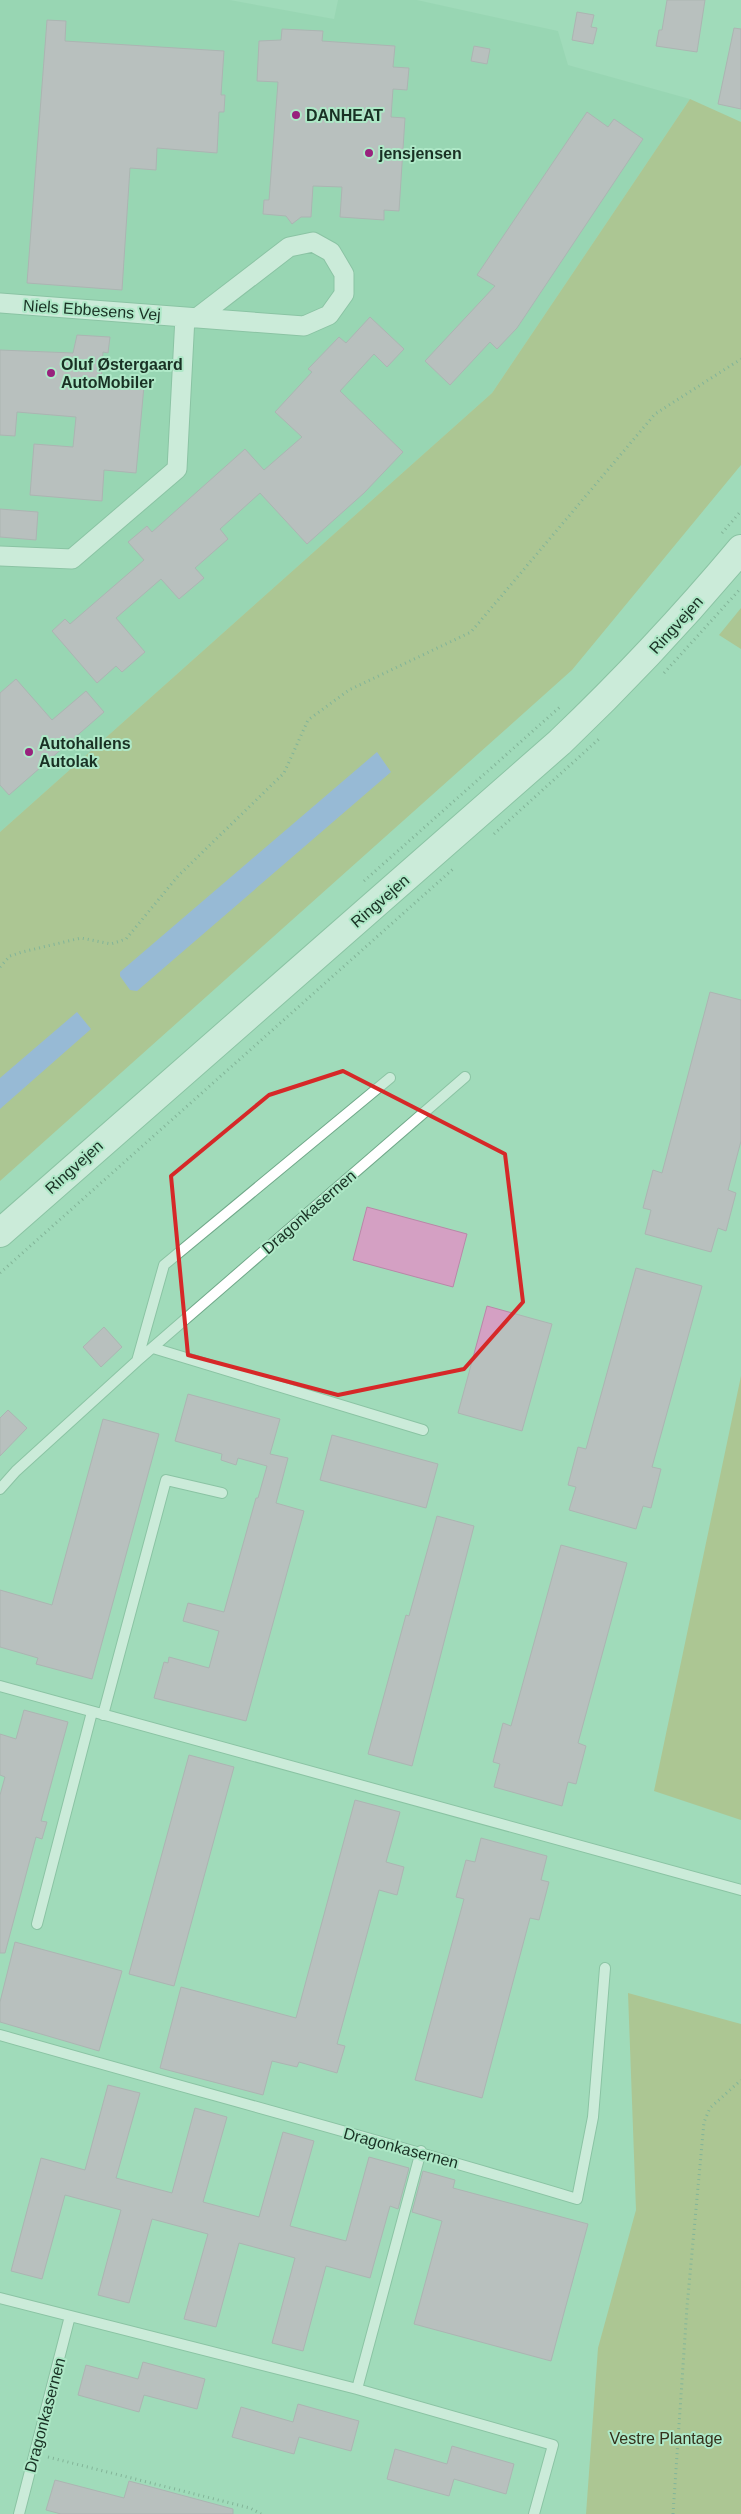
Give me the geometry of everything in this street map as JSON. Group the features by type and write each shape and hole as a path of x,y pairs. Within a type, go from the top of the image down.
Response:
{"main road":[{"name":"Ringvejen","path":"0,1233 542,760 626,679 699,600 729,545"}],"street":[{"name":"Niels Ebbesens Vej","path":"0,302 191,317 304,326 329,315 344,294 344,274 331,252 313,242 288,247 191,317 177,469 72,559 0,556"}],"lane":[{"name":"Dragonkasernen","path":"0,1488 16,1471 137,1361 466,1077"},
{"path":"137,1361 164,1265 390,1078"},
{"path":"153,1348 423,1430"},
{"path":"103,1715 166,1480 222,1493"},
{"path":"0,1686 741,1890"},
{"path":"37,1924 92,1712"},
{"name":"Dragonkasernen","path":"0,2035 343,2132 421,2151 576,2199 593,2117 605,1968"},
{"path":"357,2389 421,2151"},
{"path":"0,2298 357,2389 553,2445 534,2514"},
{"name":"Dragonkasernen","path":"19,2514 70,2316"}],"path":[{"path":"0,967 10,956 82,938 110,944 126,939 178,876 284,773 308,720 349,690 471,632 655,414 741,359"},
{"path":"729,545 741,511"},
{"path":"362,882 568,700"},
{"path":"673,2514 687,2297 704,2122 710,2108 741,2080"},
{"path":"35,2453 250,2508 261,2514"}],"highlighted area":[{"path":"343,1071 505,1154 523,1302 464,1369 338,1395 188,1355 171,1176 269,1095"}],"shaded area":[{"path":"0,0 230,0 334,19 338,0 417,0 558,31 568,65 690,99 492,393 0,832"}],"green space":[{"path":"690,99 741,122 741,465 572,670 0,1181 0,832 492,393"},
{"path":"741,608 741,649 719,635"},
{"path":"741,1376 741,1820 654,1791"},
{"name":"Vestre Plantage","path":"628,1993 741,2024 741,2514 586,2514 598,2348 636,2210"}],"water":[{"path":"377,752 391,772 137,991 130,990 120,976 120,972"},
{"path":"77,1012 91,1029 0,1109 0,1078"}],"building":[{"path":"667,0 705,0 697,52 656,46 659,30 662,30"},
{"path":"577,12 594,15 591,27 597,28 593,44 572,40"},
{"path":"47,20 66,21 65,41 224,51 221,95 225,95 224,112 219,112 217,153 157,148 156,170 130,168 122,290 27,283"},
{"path":"734,28 741,29 741,109 718,104"},
{"path":"282,29 323,31 322,41 395,46 393,67 409,68 407,90 393,89 391,117 405,118 399,211 384,210 384,220 340,217 342,187 313,186 311,217 301,217 292,224 286,216 263,214 264,200 269,200 278,82 257,81 259,41 281,40"},
{"path":"474,46 490,49 487,64 471,61"},
{"path":"587,112 608,127 614,119 643,139 517,328 497,349 490,342 450,385 425,361 495,286 477,275"},
{"path":"370,317 404,349 387,367 374,354 340,391 403,452 364,493 307,544 260,493 220,529 228,539 195,568 204,578 179,599 161,579 116,618 145,652 122,672 116,666 97,683 52,631 65,619 70,624 144,560 128,542 147,526 152,532 245,449 264,470 302,437 275,412 312,372 308,369 339,337 346,343"},
{"path":"77,335 110,337 108,353 103,352 101,383 144,386 136,473 104,470 102,501 30,495 34,444 73,447 76,417 17,412 15,436 0,435 0,350 73,353"},
{"path":"0,509 38,512 36,540 0,537"},
{"name":"Autohallens Autolak","path":"16,679 52,720 86,691 104,712 9,795 0,785 0,693"},
{"path":"710,992 741,1000 741,1141 728,1190 736,1193 726,1231 718,1228 711,1252 645,1234 651,1210 643,1208 653,1170 662,1173"},
{"path":"367,1207 467,1234 453,1287 353,1260"},
{"path":"636,1268 702,1286 652,1467 661,1469 651,1508 643,1506 636,1529 569,1510 576,1487 568,1485 578,1447 586,1449"},
{"path":"487,1306 552,1324 522,1431 458,1413"},
{"path":"104,1327 122,1347 101,1367 83,1347"},
{"path":"188,1394 280,1419 270,1454 288,1458 276,1503 304,1511 246,1721 154,1698 164,1662 168,1663 169,1657 209,1668 219,1631 183,1621 188,1603 224,1612 256,1498 258,1498 267,1466 238,1458 236,1465 221,1460 222,1454 175,1441"},
{"path":"8,1410 27,1428 0,1456 0,1418"},
{"path":"103,1419 159,1434 92,1679 36,1664 38,1658 0,1647 0,1590 52,1605"},
{"path":"332,1435 438,1464 426,1508 320,1480"},
{"path":"437,1516 474,1526 412,1766 368,1754 406,1615 409,1616"},
{"path":"561,1545 627,1563 578,1743 586,1746 576,1784 568,1782 562,1806 494,1787 500,1764 493,1762 503,1723 511,1726"},
{"path":"24,1710 68,1722 41,1821 47,1822 42,1839 36,1837 5,1953 0,1953 0,1795 5,1777 0,1775 0,1734 16,1739"},
{"path":"189,1755 234,1767 174,1986 129,1974"},
{"path":"355,1800 400,1812 386,1862 404,1867 397,1895 379,1890 337,2044 345,2046 337,2073 299,2062 297,2067 272,2061 263,2095 160,2068 181,1987 296,2018"},
{"path":"481,1838 547,1856 541,1880 549,1882 539,1920 530,1918 482,2098 415,2080 464,1899 456,1897 466,1860 475,1862"},
{"path":"15,1942 122,1971 99,2051 0,2022 0,2002"},
{"path":"108,2085 140,2093 116,2178 172,2193 195,2108 227,2117 203,2202 259,2217 283,2132 314,2141 290,2226 346,2241 369,2157 409,2168 398,2209 390,2206 370,2278 326,2266 303,2351 272,2343 295,2258 239,2243 216,2327 184,2319 208,2234 152,2219 129,2303 98,2295 121,2210 65,2195 42,2279 11,2271 41,2158 85,2170"},
{"path":"423,2171 455,2180 453,2188 588,2224 551,2361 414,2324 442,2221 412,2212"},
{"path":"143,2362 205,2379 197,2409 144,2395 139,2412 78,2395 86,2365 138,2379"},
{"path":"298,2404 359,2421 351,2451 299,2437 294,2454 232,2437 241,2407 293,2422"},
{"path":"452,2446 514,2464 506,2494 454,2479 449,2496 387,2479 395,2449 447,2464"},
{"path":"55,2480 124,2498 129,2481 233,2509 233,2514 61,2514 46,2510"}],"place":[{"name":"DANHEAT","path":"296,115"},
{"name":"jensjensen","path":"369,153"},
{"name":"Oluf Østergaard AutoMobiler","path":"51,373"},
{"name":"Autohallens Autolak","path":"29,752"}]}
